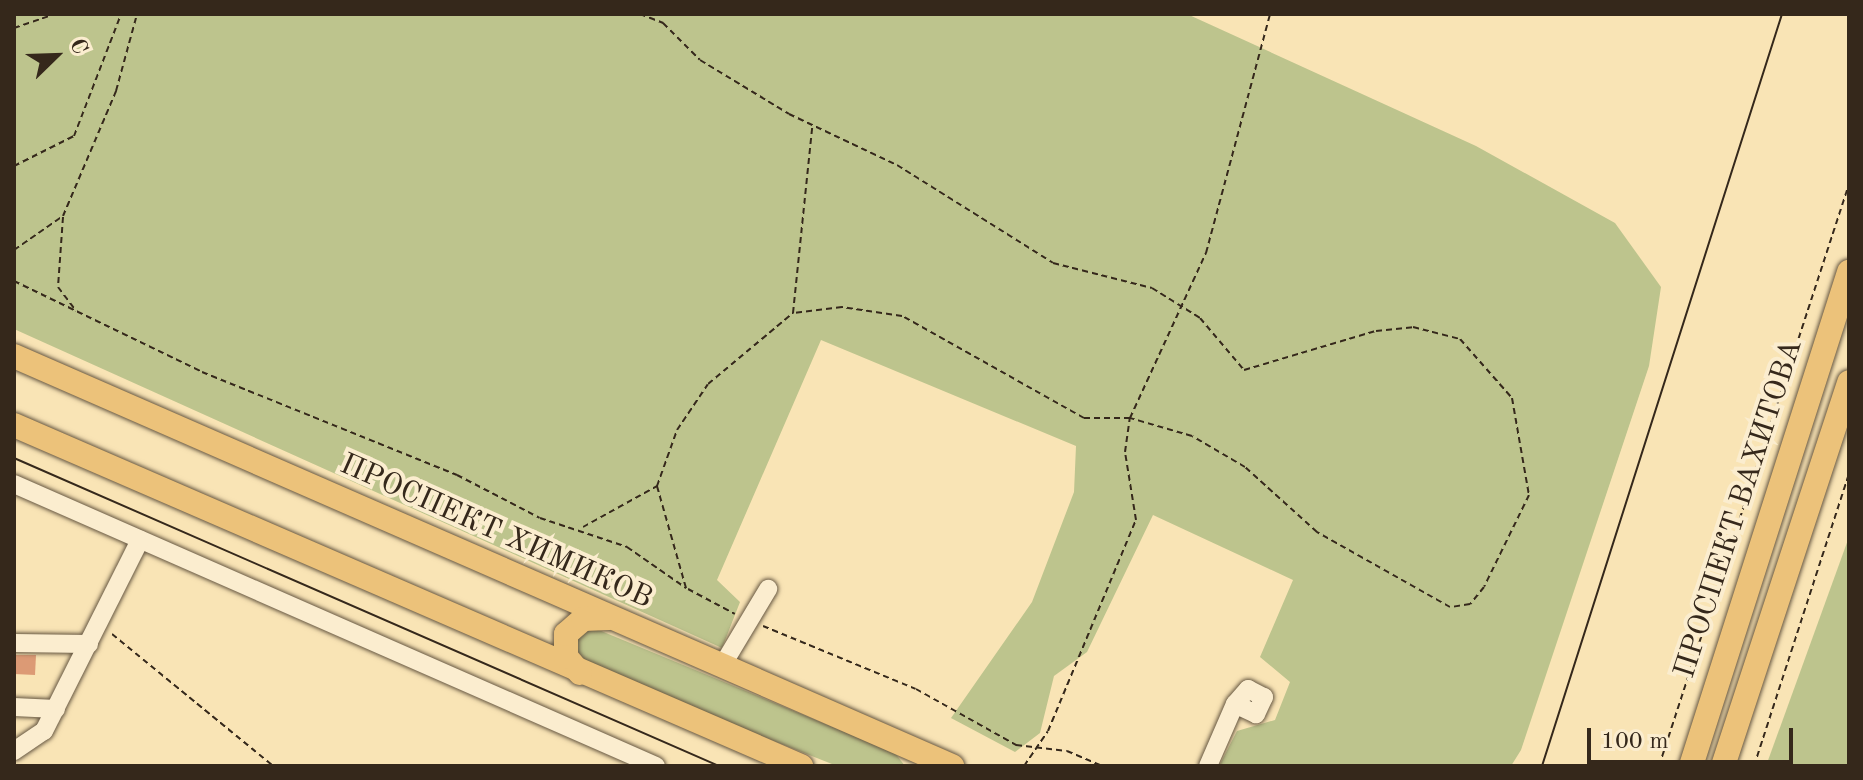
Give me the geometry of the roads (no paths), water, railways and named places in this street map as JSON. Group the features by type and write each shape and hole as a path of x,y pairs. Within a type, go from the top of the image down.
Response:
{"main road":[{"name":"ПРОСПЕКТ ВАХИТОВА","path":"1691,766 1849,272"},
{"name":"ПРОСПЕКТ ХИМИКОВ","path":"14,356 952,766"},
{"path":"1723,766 1849,382"},
{"path":"14,425 580,673 759,757 801,766"},
{"path":"580,673 566,657 566,634 583,619 611,618"},
{"path":"888,738 912,766"}],"street":[{"path":"14,484 656,766"},
{"path":"14,751 44,731 140,540"},
{"path":"722,666 768,589"},
{"path":"14,643 89,644"},
{"path":"1208,766 1235,704"},
{"path":"14,707 56,709"}],"tram line":[{"path":"1542,766 1782,14"},
{"path":"14,458 719,766"}]}
